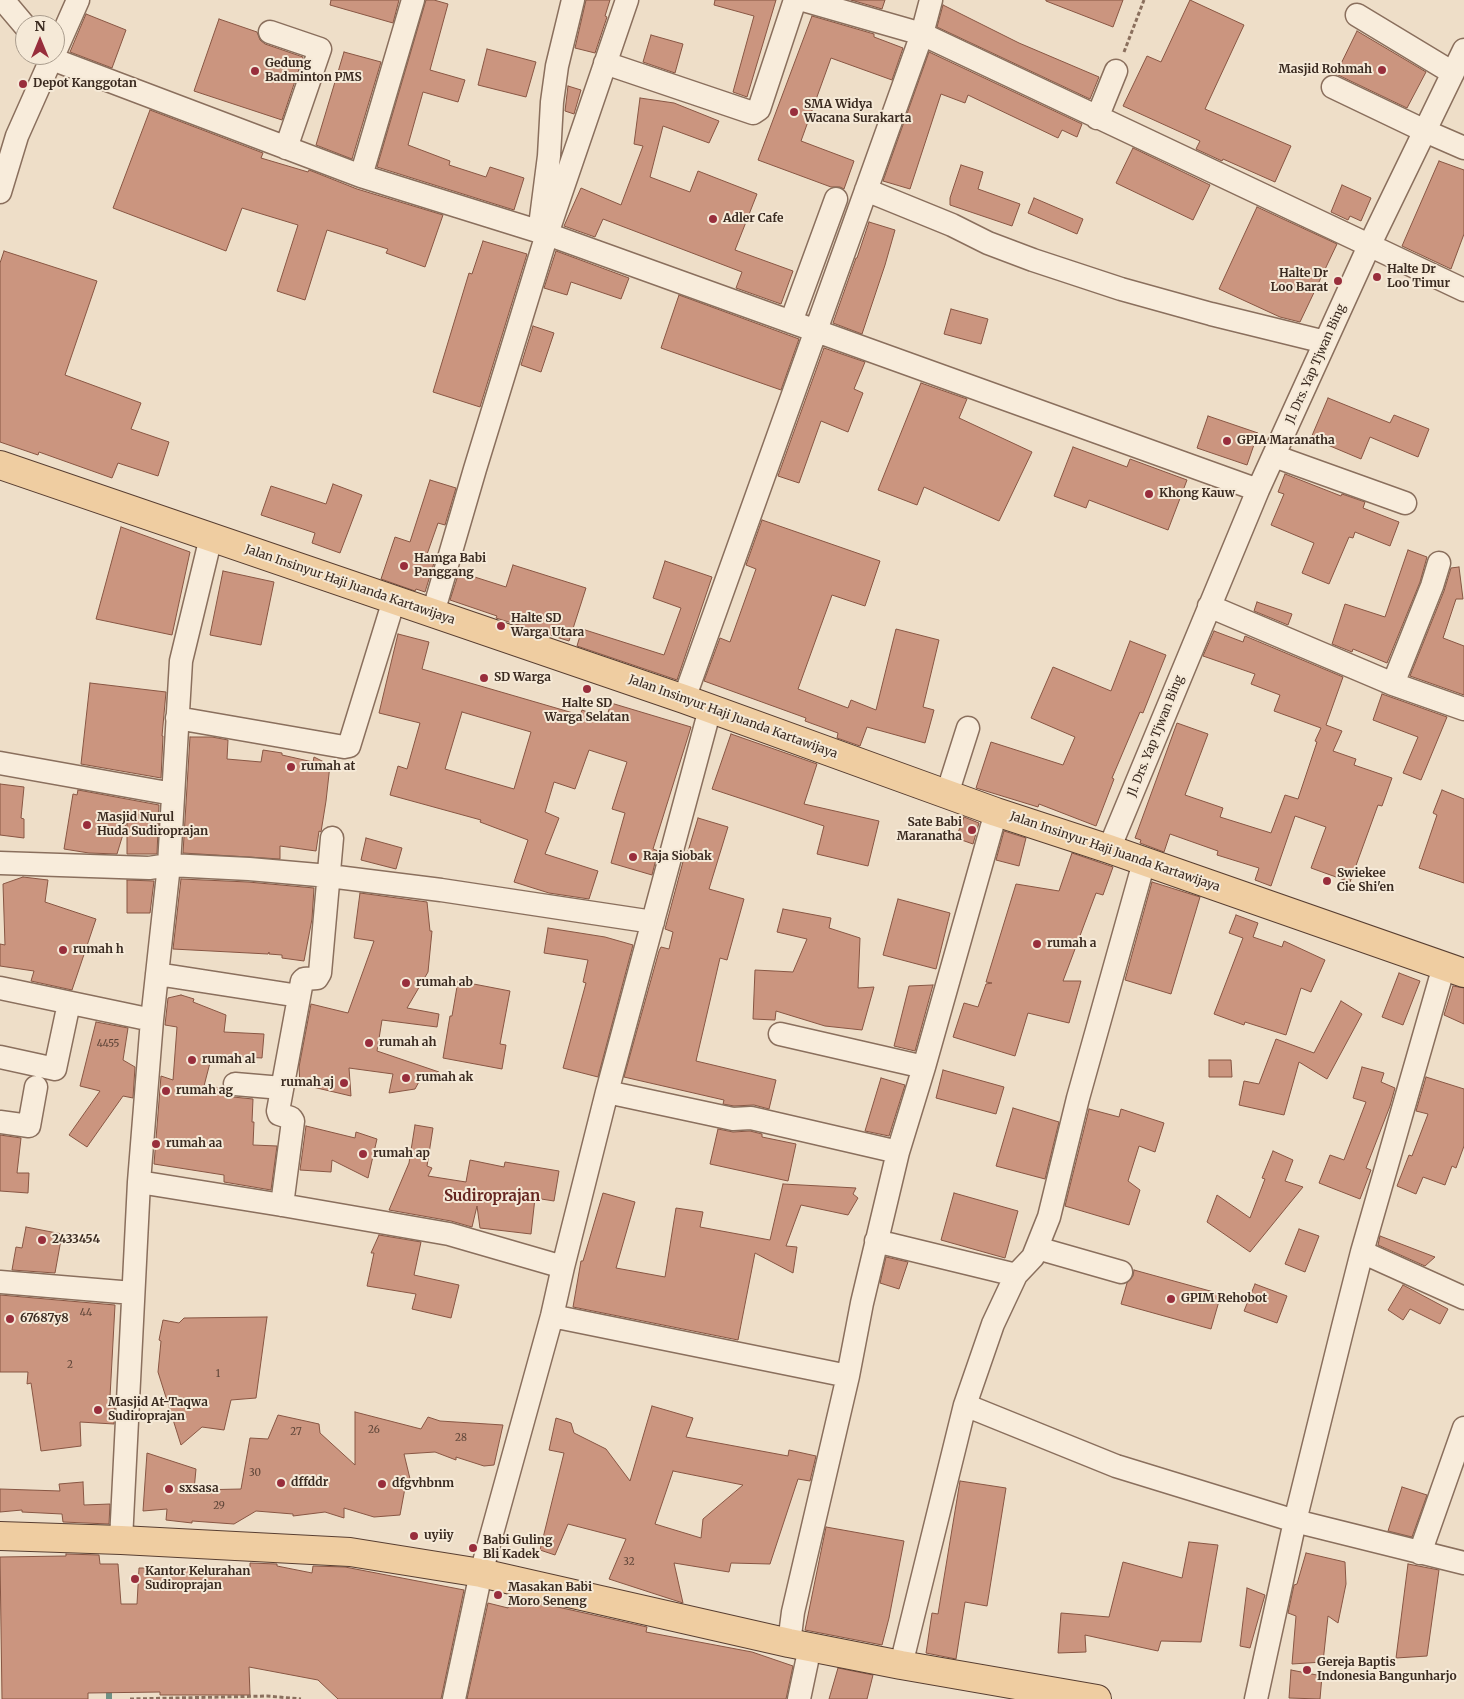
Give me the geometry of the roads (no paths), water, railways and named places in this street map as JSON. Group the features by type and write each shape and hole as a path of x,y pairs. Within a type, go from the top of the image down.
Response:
{"main road":[{"name":"Jalan Insinyur Haji Juanda Kartawijaya","path":"0,465 710,709 996,812 1109,849 1454,970"},
{"path":"0,1536 121,1540 350,1552 481,1573 799,1645 1097,1699"}],"street":[{"path":"3,0 16,15"},
{"path":"65,28 78,0"},
{"path":"361,176 414,0"},
{"path":"543,233 552,102 560,52 573,0"},
{"path":"432,613 543,233 627,0"},
{"path":"605,63 753,113 756,112 768,84 795,0"},
{"path":"803,0 922,34 1464,290"},
{"path":"684,700 922,34 931,0"},
{"path":"1357,15 1453,73"},
{"path":"270,32 320,49 286,148"},
{"name":"Jl. Drs. Yap Tjwan Bing","path":"1109,849 1258,490 1369,246 1464,50"},
{"path":"65,60 361,176 543,233 1258,490"},
{"path":"0,192 17,136 48,65"},
{"path":"1097,118 1116,71"},
{"path":"1333,87 1425,132 1464,148"},
{"path":"866,190 952,225 988,242 1051,266 1121,289 1202,312 1325,342"},
{"path":"791,322 836,199"},
{"path":"1274,456 1405,503"},
{"path":"121,1540 139,1182 152,1020 169,866 181,661 210,537"},
{"path":"1393,684 1432,586 1439,563"},
{"path":"177,718 344,747 349,746 394,600"},
{"path":"1209,606 1393,684 1464,709"},
{"path":"454,1699 481,1573 552,1316 607,1092 710,709"},
{"path":"947,794 968,728"},
{"path":"0,763 173,794"},
{"path":"799,1699 799,1645 794,1612 848,1376 862,1303 898,1152 996,812"},
{"path":"282,1205 293,1121 292,1118 278,1113 299,996 304,979 318,978 320,973 332,838"},
{"path":"901,1665 965,1405 993,1324 1016,1275 1033,1257 1049,1217 1078,1098 1144,862"},
{"path":"0,863 249,869 329,876 441,890 653,922"},
{"path":"1256,1699 1295,1521 1362,1252 1454,970"},
{"path":"157,974 299,996"},
{"path":"0,988 152,1020"},
{"path":"0,1057 55,1069 70,1003"},
{"path":"780,1034 924,1067"},
{"path":"235,1084 282,1088"},
{"path":"0,1122 29,1126 36,1087"},
{"path":"607,1092 733,1119 750,1118 898,1152"},
{"path":"139,1182 449,1234 563,1267"},
{"path":"876,1241 1016,1275"},
{"path":"1037,1248 1121,1272"},
{"path":"1362,1252 1464,1298"},
{"path":"0,1282 133,1294"},
{"path":"552,1316 848,1376"},
{"path":"965,1405 1116,1466 1295,1521 1464,1563"},
{"path":"1420,1553 1464,1428"}],"waterway":[{"path":"109,1684 109,1699"}],"place":[{"name":"Masjid Rohmah","path":"1382,70"},
{"name":"Gedung Badminton PMS","path":"255,71"},
{"name":"Depot Kanggotan","path":"23,84"},
{"name":"SMA Widya Wacana Surakarta","path":"794,112"},
{"name":"Adler Cafe","path":"713,219"},
{"name":"Halte Dr Loo Timur","path":"1377,277"},
{"name":"Halte Dr Loo Barat","path":"1338,281"},
{"name":"GPIA Maranatha","path":"1227,441"},
{"name":"Khong Kauw","path":"1149,494"},
{"name":"Hamga Babi Panggang","path":"404,566"},
{"name":"Halte SD Warga Utara","path":"501,626"},
{"name":"SD Warga","path":"484,678"},
{"name":"Halte SD Warga Selatan","path":"587,689"},
{"name":"rumah at","path":"291,767"},
{"name":"Masjid Nurul Huda Sudiroprajan","path":"87,825"},
{"name":"Sate Babi Maranatha","path":"972,830"},
{"name":"Raja Siobak","path":"633,857"},
{"name":"Swiekee Cie Shi'en","path":"1327,881"},
{"name":"rumah a","path":"1037,944"},
{"name":"rumah h","path":"63,950"},
{"name":"rumah ab","path":"406,983"},
{"name":"rumah ah","path":"369,1043"},
{"name":"rumah al","path":"192,1060"},
{"name":"rumah ak","path":"406,1078"},
{"name":"rumah aj","path":"344,1083"},
{"name":"rumah ag","path":"166,1091"},
{"name":"rumah aa","path":"156,1144"},
{"name":"rumah ap","path":"363,1154"},
{"name":"2433454","path":"42,1240"},
{"name":"GPIM Rehobot","path":"1171,1299"},
{"name":"67687y8","path":"10,1319"},
{"name":"Masjid At-Taqwa Sudiroprajan","path":"98,1410"},
{"name":"dffddr","path":"281,1483"},
{"name":"dfgvhbnm","path":"382,1484"},
{"name":"sxsasa","path":"169,1489"},
{"name":"uyiiy","path":"414,1536"},
{"name":"Babi Guling Bli Kadek","path":"473,1548"},
{"name":"Kantor Kelurahan Sudiroprajan","path":"135,1579"},
{"name":"Masakan Babi Moro Seneng","path":"498,1595"},
{"name":"Gereja Baptis Indonesia Bangunharjo","path":"1307,1670"}],"district":[{"name":"Sudiroprajan","path":"492,1197"}]}
